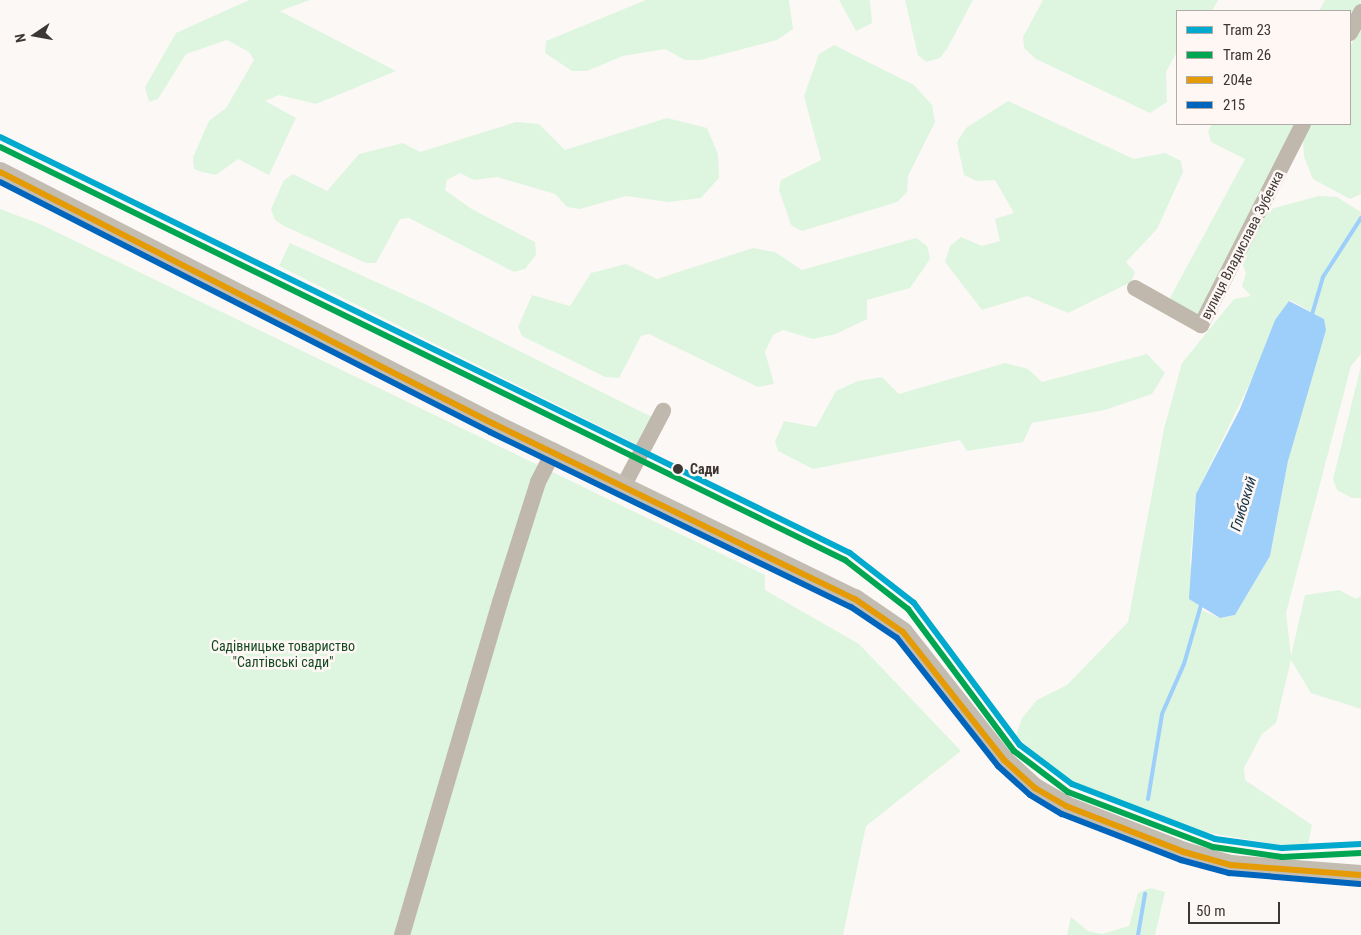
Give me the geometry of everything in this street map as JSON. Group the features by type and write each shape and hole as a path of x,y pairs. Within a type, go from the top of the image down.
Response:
{"main road":[{"path":"0,172 882,616 922,651 1020,775 1052,799 1119,828 1184,852 1247,868 1361,875"}],"street":[{"path":"1351,32 1361,12"},
{"name":"вулиця Владислава Зубенка","path":"1135,288 1201,325 1302,125"},
{"path":"624,485 663,411"},
{"path":"402,935 500,602 538,482 554,451"}],"green space":[{"path":"249,0 310,0 280,11 396,71 316,104 279,95 265,101 296,118 269,175 238,159 216,175 202,172 194,169 193,157 209,121 226,108 254,60 249,52 227,40 186,54 158,99 149,102 145,87 176,33"},
{"path":"646,0 789,0 793,29 777,40 700,60 685,60 665,49 623,56 587,71 572,71 545,53 546,41"},
{"path":"839,0 870,0 872,23 856,31"},
{"path":"905,0 973,0 947,49 940,58 926,62 918,55"},
{"path":"1043,0 1218,0 1213,10 1176,10 1176,54 1166,72 1167,102 1150,113 1036,59 1024,48 1023,37"},
{"path":"1325,0 1361,0 1351,21 1351,10 1320,10"},
{"path":"1361,26 1361,194 1350,199 1313,179 1304,157 1303,136 1308,125 1351,125 1351,45"},
{"path":"834,45 914,85 932,105 935,122 908,176 907,192 897,202 802,231 791,225 779,190 781,180 821,160 804,96 819,54"},
{"path":"1008,101 1134,159 1165,153 1181,161 1183,172 1157,229 1126,262 1135,272 1131,282 1068,313 1027,296 982,310 945,262 950,246 961,237 982,246 1000,241 995,219 1014,213 995,180 976,181 964,175 957,142 966,128"},
{"path":"667,118 707,128 718,154 719,178 701,198 668,202 626,196 580,209 567,207 555,194 497,177 474,180 460,173 447,180 445,190 470,208 535,242 536,255 525,269 514,272 409,218 400,219 376,263 366,263 284,226 275,220 271,209 284,180 293,174 327,191 359,154 403,143 420,152 516,122 539,124 565,150"},
{"path":"1211,125 1297,125 1202,315 1194,315 1173,305 1170,298 1245,159 1211,142 1208,131"},
{"path":"1319,196 1337,197 1361,212 1361,354 1351,366 1286,613 1291,656 1305,595 1339,590 1356,599 1361,596 1361,709 1311,693 1291,660 1276,723 1262,734 1244,768 1245,780 1312,825 1308,845 1285,846 1199,831 1080,786 1053,769 1016,736 1022,718 1037,700 1067,685 1128,622 1164,429 1182,363 1234,299 1251,296 1242,286 1246,273 1239,257 1264,211","holes":["1290,300 1324,319 1288,461 1270,556 1235,615 1220,618 1199,609 1190,562 1196,494"]},
{"name":"Садівницьке товариство \"Салтівські сади\"","path":"0,209 40,224 765,575 765,590 859,644 961,751 866,826 843,935 0,935"},
{"path":"916,238 927,246 930,259 910,288 867,300 867,319 836,334 813,339 783,330 773,335 765,352 774,384 758,387 649,334 641,336 619,378 605,377 522,336 518,327 532,295 570,306 591,273 626,264 657,279 753,248 775,252 802,270"},
{"path":"290,243 427,305 654,418 640,446 279,266"},
{"path":"1147,354 1165,373 1152,394 1105,410 1032,423 1023,442 967,451 960,440 813,469 778,451 775,442 784,421 816,427 836,391 858,381 882,377 899,394 1005,363 1028,369 1042,382"},
{"path":"1361,366 1361,498 1352,498 1337,490 1333,479"},
{"path":"1150,888 1165,892 1155,935 1067,935 1071,917 1088,931 1102,934 1129,926 1138,893"}],"water":[{"path":"1289,301 1324,319 1326,330 1288,461 1270,556 1235,615 1220,618 1189,599 1196,494 1240,409 1275,320"}],"waterway":[{"name":"Глибокий","path":"1311,318 1323,277 1361,218"},
{"name":"Глибокий","path":"1148,799 1162,714 1184,664 1201,605"},
{"name":"Глибокий","path":"1138,935 1145,894"}],"tram line":[{"name":"23","path":"0,137 850,553 914,603 1020,745 1072,784 1215,839 1282,848 1361,844"},
{"name":"26","path":"0,147 845,560 908,609 1014,751 1068,792 1213,847 1282,857 1361,853"}],"transit line":[{"name":"204е","path":"0,172 494,424 855,599 903,632 1004,760 1035,788 1066,806 1184,852 1231,865 1361,875"},
{"name":"215","path":"0,182 490,432 851,607 897,638 998,766 1030,795 1062,814 1181,860 1229,873 1360,884"}],"place":[{"name":"Сади","path":"678,469"}]}
